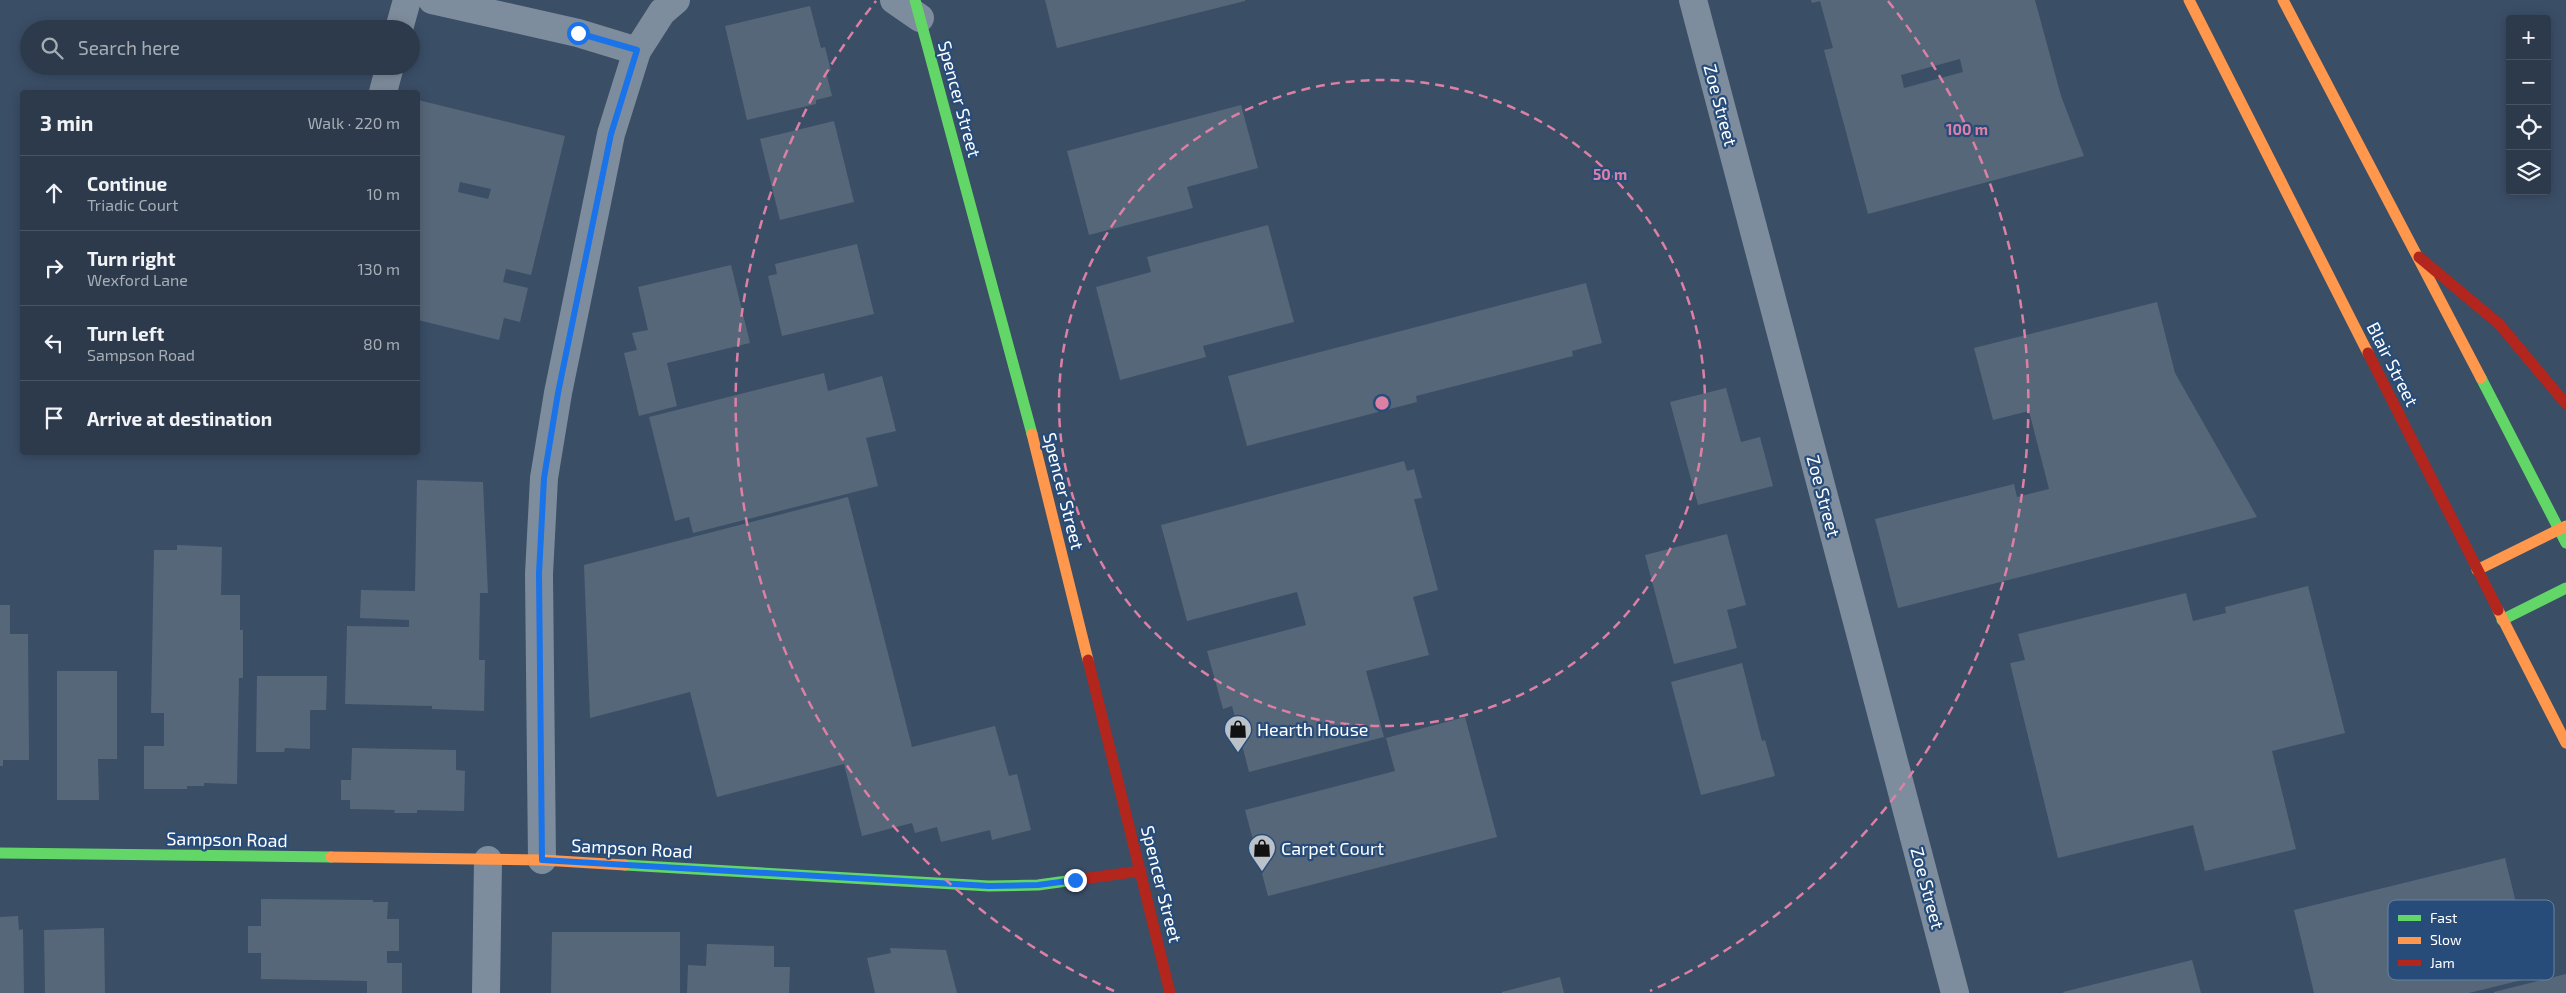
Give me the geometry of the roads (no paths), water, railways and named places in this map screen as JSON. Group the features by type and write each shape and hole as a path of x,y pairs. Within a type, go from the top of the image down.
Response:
{"main road":[{"name":"Blair Street","path":"2189,0 2566,743"},
{"path":"2283,0 2562,527 2566,543"},
{"name":"Spencer Street","path":"917,9 1012,353 1170,993"},
{"path":"2419,258 2499,324 2558,397 2566,404"},
{"path":"2477,570 2562,527"},
{"path":"2502,620 2566,588"},
{"name":"Sampson Road","path":"0,853 542,860 989,886 1038,885 1141,871"}],"street":[{"path":"401,20 407,0"},
{"path":"432,0 578,33 637,50"},
{"path":"542,860 539,574 544,478 558,393 611,134 637,50 662,12 676,0"},
{"path":"894,0 917,9"},
{"name":"Zoe Street","path":"1693,0 1955,993"},
{"path":"384,90 388,75"},
{"path":"486,993 488,860"}],"place":[{"name":"Hearth House","path":"1238,753"},
{"name":"Carpet Court","path":"1262,872"}]}
